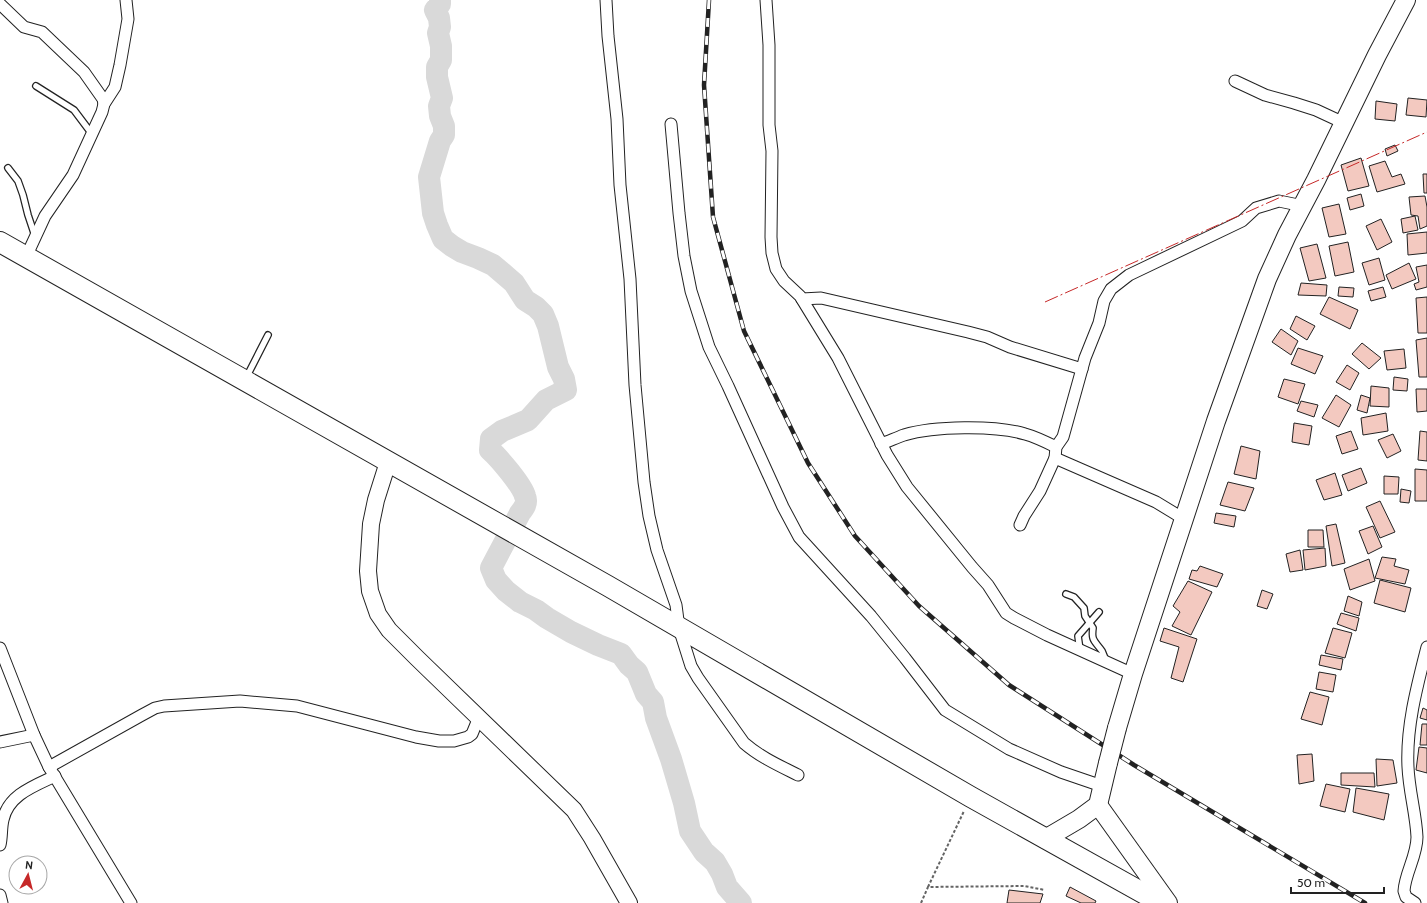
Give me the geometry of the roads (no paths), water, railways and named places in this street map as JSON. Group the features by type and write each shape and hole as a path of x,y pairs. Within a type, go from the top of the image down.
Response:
{"highway":[{"path":"0,242 679,628 971,797 1161,903"}],"main road":[{"path":"1045,839 1098,805 1117,728 1133,674 1216,421 1252,318 1267,279 1287,235 1406,0"},
{"path":"388,462 376,500 371,524 368,571 370,591 378,614 389,630 574,810 592,838 629,903"},
{"path":"1098,805 1168,903"}],"street":[{"path":"26,257 45,216 73,175 104,104 115,86 128,19 126,0"},
{"path":"606,0 608,36 617,119 620,185 630,279 634,363 644,482 649,516 658,550 676,605 679,628 691,666 740,737 751,749 798,775"},
{"path":"766,0 769,44 768,125 772,151 772,253 776,269 784,281 802,299 838,358 881,444 907,487 993,591 1006,613 1080,650 1133,674"},
{"path":"0,4 24,27 42,32 84,72 103,99 104,104"},
{"path":"1235,81 1265,96 1294,102 1344,123"},
{"path":"671,124 684,256 691,291 709,347 783,507 799,537 871,616 945,710 1009,749 1061,772 1102,786"},
{"path":"1020,525 1040,491 1055,458 1056,447 1063,437 1082,369 1099,323 1104,301 1111,289 1128,275 1242,221 1256,208 1279,201 1302,206"},
{"path":"802,299 821,298 968,332 987,337 1010,347 1082,369"},
{"path":"881,444 904,435 935,429 980,429 1009,430 1026,434 1056,447"},
{"path":"1055,458 1156,502 1184,519"},
{"path":"1415,903 1406,897 1404,891 1415,852 1417,838 1408,769 1408,739 1420,673 1427,647"},
{"path":"0,648 34,735 52,771 131,903"},
{"path":"0,845 5,810 12,800 52,771 155,708 164,706 240,701 297,706 416,737 439,741 454,741 468,737 472,734 479,717"},
{"path":"0,742 34,735"},
{"path":"0,895 2,903"}],"lane":[{"path":"36,86 74,110 92,134"},
{"path":"8,168 18,181 21,188 36,236"},
{"path":"245,382 268,335"},
{"path":"1066,594 1074,596 1084,608 1085,616 1093,628 1092,636 1107,662"},
{"path":"1080,650 1078,636 1099,612"}],"waterway":[{"path":"440,0 440,4 435,10 439,18 440,27 438,33 441,46 441,60 437,67 437,77 442,98 439,106 440,116 444,126 444,135 440,141 429,177 433,213 443,239 462,252 493,265 514,283 525,300 536,307 543,314 548,326 558,367 564,379 566,390 546,400 528,420 502,431 491,439 490,450 515,479 523,491 526,499 524,507 491,568 496,580 506,591 520,602 536,610 571,632 621,654 629,665 637,672 646,694 653,702 656,718 671,759 684,803 690,831 704,852 715,862 727,887 741,903"}],"railway":[{"path":"709,0 704,85 713,217 744,331 808,463 855,536 919,606 1009,685 1134,765 1365,903"}]}
